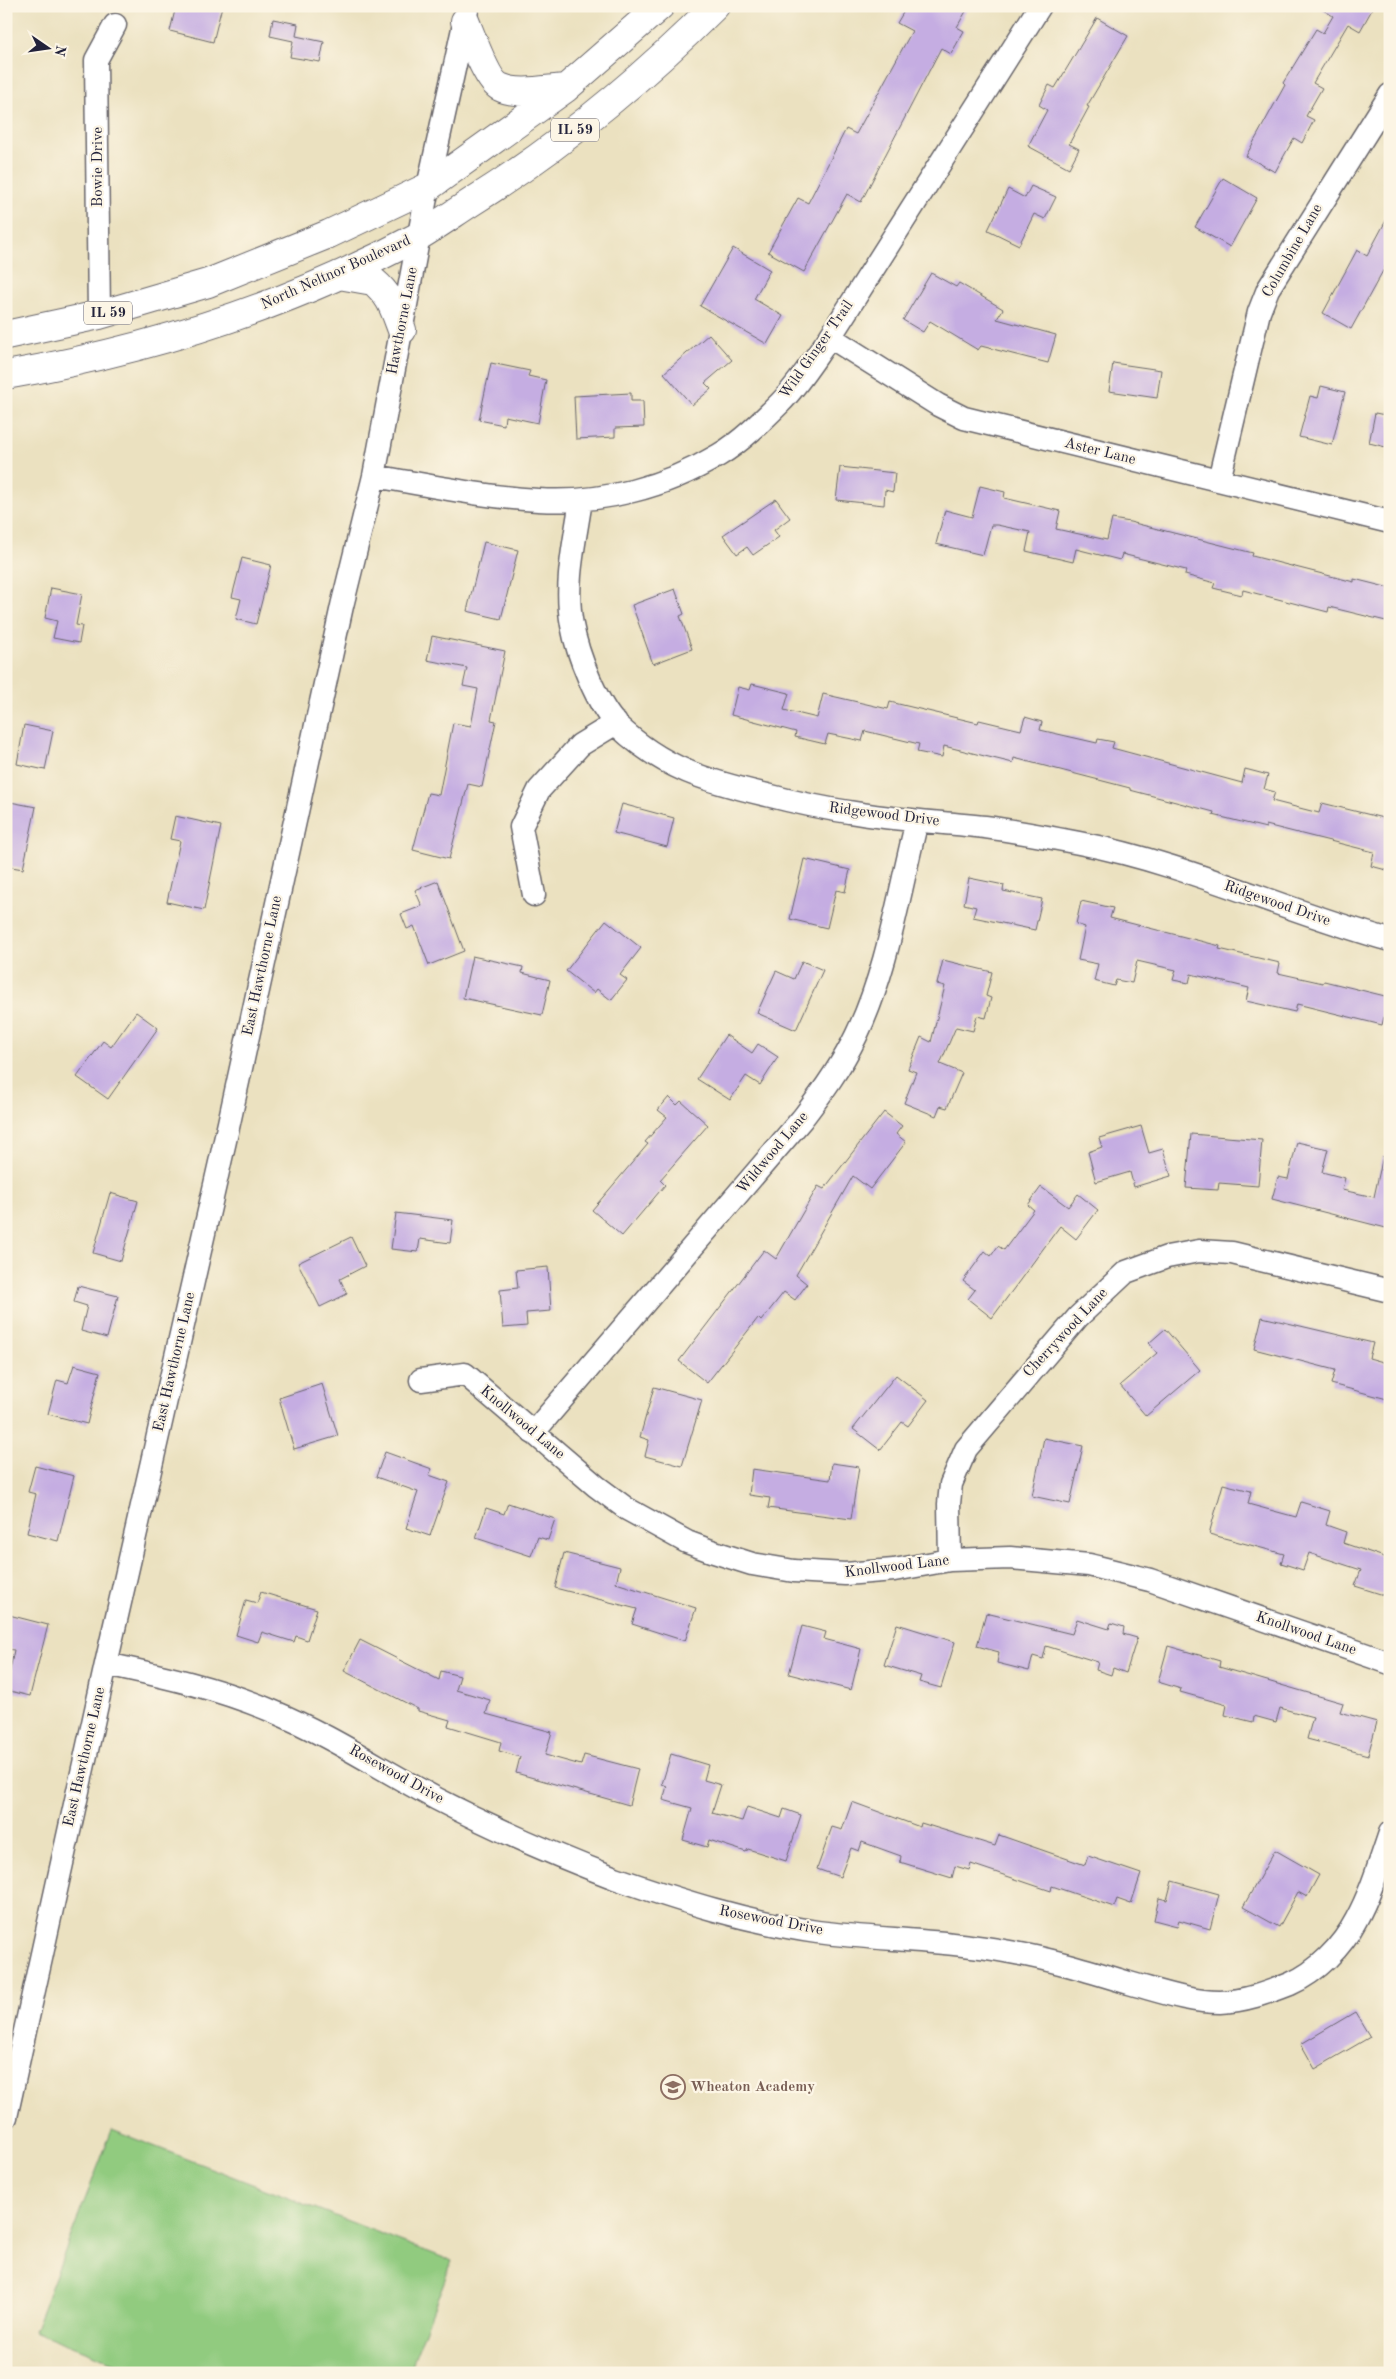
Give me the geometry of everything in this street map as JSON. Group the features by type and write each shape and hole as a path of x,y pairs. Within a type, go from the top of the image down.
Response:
{"main road":[{"name":"IL 59","path":"6,335 99,315 172,295 266,261 428,187 566,88 660,6"},
{"name":"North Neltnor Boulevard","path":"6,374 58,366 146,344 254,309 338,275 420,235 532,164 613,102 715,6"},
{"path":"467,14 491,77 499,87 518,91 566,88"},
{"path":"338,275 373,281 377,284 388,295 402,330"}],"street":[{"name":"Wild Ginger Trail","path":"374,476 481,494 540,500 580,500 640,489 720,454 781,402 830,337 1040,6"},
{"name":"Hawthorne Lane","path":"342,606 374,476 428,187 467,14"},
{"name":"Bowie Drive","path":"99,315 96,60 115,25"},
{"name":"Columbine Lane","path":"1218,480 1259,312 1268,290 1390,95"},
{"name":"Aster Lane","path":"830,337 938,405 964,418 1390,522"},
{"name":"Ridgewood Drive","path":"580,500 570,577 572,625 582,660 596,692 616,723 657,757 702,779 804,804 851,813 1035,834 1118,852 1390,940"},
{"name":"East Hawthorne Lane","path":"6,2117 8,2090 227,1133 342,606"},
{"path":"534,895 521,827 539,790 580,745 616,723"},
{"name":"Wildwood Lane","path":"533,1433 802,1119 836,1073 856,1036 874,992 917,821"},
{"name":"Cherrywood Lane","path":"950,1560 949,1504 951,1484 966,1449 1078,1317 1126,1272 1167,1257 1199,1252 1232,1253 1390,1291"},
{"name":"Knollwood Lane","path":"421,1380 465,1374 533,1433 627,1509 688,1542 752,1564 794,1571 845,1574 894,1570 950,1560 1047,1560 1124,1573 1390,1663"},
{"name":"Rosewood Drive","path":"106,1664 191,1683 271,1710 333,1740 442,1801 514,1836 564,1858 664,1895 762,1922 814,1931 940,1942 1009,1952 1059,1962 1197,2000 1241,2000 1270,1992 1308,1976 1339,1945 1355,1924 1366,1900 1390,1833"}],"green space":[{"path":"112,2130 452,2261 409,2373 127,2373 129,2368 34,2331"}],"building":[{"path":"176,6 222,6 213,42 170,31"},
{"path":"907,6 969,6 957,27 964,31 951,54 941,48 861,202 847,194 804,272 768,252 798,198 808,203 846,129 856,134 912,31 897,23"},
{"path":"1317,6 1374,6 1360,31 1348,24 1313,83 1322,88 1306,116 1314,120 1302,143 1294,138 1275,172 1246,156 1285,85 1283,83 1316,29 1323,33 1333,16"},
{"path":"1097,18 1128,36 1087,106 1089,107 1069,144 1079,149 1069,168 1028,146 1047,110 1039,105 1049,85 1055,88"},
{"path":"273,19 298,24 296,36 324,42 320,62 290,57 293,41 270,36"},
{"path":"1223,178 1257,198 1230,247 1195,227"},
{"path":"1031,186 1056,197 1045,219 1034,214 1019,245 988,230 1008,189 1025,198"},
{"path":"1390,213 1390,258 1351,329 1323,313 1357,250 1367,256"},
{"path":"733,248 770,270 754,299 783,316 767,344 700,306"},
{"path":"931,273 956,287 959,283 1003,309 997,319 1056,335 1048,363 981,346 978,350 930,321 923,332 903,320"},
{"path":"709,334 732,360 705,383 711,389 692,405 664,373"},
{"path":"491,363 530,371 528,376 546,380 538,423 505,416 504,425 479,420"},
{"path":"1113,363 1161,370 1157,398 1109,391"},
{"path":"1321,386 1345,392 1332,445 1299,437 1310,396 1318,398"},
{"path":"631,393 631,401 643,401 644,427 615,428 615,437 576,439 574,396"},
{"path":"1375,413 1390,416 1390,448 1369,443"},
{"path":"840,467 895,473 893,492 885,490 884,505 836,500"},
{"path":"980,486 1005,492 1004,498 1060,511 1056,529 1107,540 1112,519 1130,522 1253,553 1252,556 1354,582 1354,579 1390,588 1390,622 1329,607 1328,612 1243,590 1242,595 1213,588 1215,583 1185,575 1186,570 1122,554 1120,560 1076,549 1073,562 1026,551 1030,532 997,525 991,525 983,555 936,544 945,510 972,517"},
{"path":"776,499 790,518 774,530 779,537 753,555 747,547 737,554 723,535"},
{"path":"484,542 518,550 501,619 467,611"},
{"path":"242,558 271,565 256,624 236,619 241,599 232,597"},
{"path":"51,588 82,594 76,625 82,626 79,643 53,638 57,621 45,618"},
{"path":"675,589 684,614 680,616 692,649 653,664 632,605"},
{"path":"432,636 505,651 491,720 496,721 482,787 468,784 449,859 413,850 428,793 439,795 453,723 471,726 478,689 463,686 467,668 427,660"},
{"path":"752,684 789,693 784,710 817,718 823,694 888,709 890,702 978,723 979,720 1021,730 1025,717 1042,722 1040,730 1097,743 1098,739 1114,742 1112,748 1242,783 1245,769 1268,775 1264,789 1275,792 1272,801 1319,813 1322,803 1383,818 1384,814 1390,815 1390,871 1371,866 1374,852 1266,825 1266,828 1213,815 1214,812 1014,758 1013,763 944,746 942,757 917,752 919,744 865,731 862,741 828,734 825,744 795,737 796,732 731,715 738,687 750,690"},
{"path":"24,725 53,731 45,770 17,764"},
{"path":"10,802 36,807 23,869 6,866 6,820"},
{"path":"622,804 674,818 667,847 614,833"},
{"path":"175,816 221,826 204,910 167,902 180,841 170,839"},
{"path":"804,859 850,870 845,892 836,890 827,928 790,919"},
{"path":"969,878 1004,885 1003,891 1042,899 1035,930 973,917 976,907 964,904"},
{"path":"438,881 464,951 429,965 414,926 407,929 401,914 422,906 415,890"},
{"path":"1081,901 1113,908 1110,918 1220,946 1219,949 1280,963 1278,973 1323,983 1324,981 1389,997 1382,1025 1297,1004 1295,1012 1246,1001 1249,988 1191,974 1189,983 1173,980 1176,970 1137,961 1132,983 1116,980 1114,986 1094,981 1098,964 1078,960 1085,927 1076,924"},
{"path":"606,920 641,948 620,975 627,980 611,1000 597,989 594,993 566,971"},
{"path":"472,956 523,967 522,973 550,980 542,1015 463,998"},
{"path":"943,960 992,972 986,996 991,998 986,1018 977,1016 973,1031 956,1027 940,1064 962,1073 947,1108 940,1106 936,1116 904,1103 916,1072 908,1069 921,1037 931,1042 945,986 937,984"},
{"path":"802,961 823,970 796,1030 757,1013 776,971 794,979"},
{"path":"136,1012 158,1028 108,1099 77,1077 103,1041 111,1047"},
{"path":"726,1035 752,1053 758,1044 778,1057 760,1085 746,1076 730,1100 697,1079"},
{"path":"669,1097 677,1105 681,1101 708,1125 660,1180 665,1185 622,1236 592,1210 648,1144 645,1142 667,1117 658,1110"},
{"path":"884,1112 902,1126 896,1134 906,1142 870,1189 853,1176 796,1275 807,1284 795,1300 784,1292 761,1321 758,1318 707,1383 679,1361 764,1250 776,1259 818,1186 824,1189"},
{"path":"1141,1126 1149,1153 1163,1149 1171,1176 1134,1187 1130,1172 1096,1182 1088,1152 1102,1147 1099,1138"},
{"path":"1191,1134 1262,1140 1258,1186 1219,1183 1218,1190 1186,1188"},
{"path":"1297,1142 1328,1149 1322,1172 1345,1178 1342,1190 1374,1197 1383,1156 1390,1157 1390,1229 1272,1199 1278,1177 1288,1179"},
{"path":"1041,1187 1068,1207 1078,1194 1098,1210 1076,1239 1060,1226 992,1318 968,1299 975,1290 963,1281 985,1251 991,1256 998,1246 1004,1250 1034,1210 1028,1205"},
{"path":"110,1193 138,1201 121,1261 93,1253"},
{"path":"396,1213 453,1220 450,1243 420,1239 418,1252 391,1249"},
{"path":"351,1237 365,1266 340,1279 347,1294 320,1307 298,1263"},
{"path":"548,1267 551,1311 526,1313 527,1326 503,1328 500,1290 518,1288 516,1270"},
{"path":"78,1286 118,1296 107,1338 81,1331 87,1306 74,1302"},
{"path":"1262,1317 1373,1343 1369,1358 1390,1364 1390,1389 1387,1399 1331,1384 1335,1370 1254,1349"},
{"path":"1165,1329 1200,1370 1146,1416 1120,1385 1157,1353 1149,1343"},
{"path":"74,1365 100,1372 87,1424 48,1414 57,1380 68,1383"},
{"path":"896,1375 928,1400 908,1426 902,1422 880,1450 853,1429"},
{"path":"322,1384 338,1436 294,1449 279,1398"},
{"path":"654,1387 702,1400 682,1466 645,1456 649,1440 640,1437"},
{"path":"1044,1438 1083,1446 1070,1504 1032,1496"},
{"path":"385,1452 432,1469 429,1475 449,1482 430,1536 406,1528 418,1492 376,1477"},
{"path":"832,1463 859,1467 851,1519 768,1508 770,1498 749,1495 752,1469 830,1480"},
{"path":"35,1466 74,1476 58,1541 27,1533 36,1494 28,1492"},
{"path":"1223,1484 1251,1491 1248,1504 1296,1517 1301,1502 1330,1511 1326,1525 1346,1532 1343,1543 1390,1559 1390,1597 1355,1586 1361,1570 1309,1553 1303,1570 1281,1563 1284,1554 1209,1534"},
{"path":"508,1503 555,1519 548,1540 538,1537 531,1556 476,1538 486,1508 504,1514"},
{"path":"564,1553 620,1567 616,1583 696,1608 685,1641 632,1624 637,1609 555,1588"},
{"path":"261,1592 317,1609 307,1640 296,1636 294,1642 262,1632 258,1642 236,1635 246,1600 257,1603"},
{"path":"986,1613 1072,1634 1077,1619 1109,1629 1111,1623 1124,1627 1123,1634 1137,1638 1126,1673 1113,1668 1111,1675 1096,1670 1098,1662 1046,1646 1043,1659 1033,1656 1029,1671 997,1663 999,1652 977,1646"},
{"path":"9,1615 48,1625 30,1696 6,1690 14,1650 6,1649 6,1625"},
{"path":"897,1624 955,1642 941,1688 919,1682 921,1676 884,1665"},
{"path":"802,1626 826,1632 824,1639 861,1649 851,1690 789,1674"},
{"path":"360,1640 439,1680 441,1671 460,1676 456,1690 490,1700 486,1714 552,1732 545,1755 581,1765 584,1755 638,1769 629,1805 516,1773 520,1757 499,1751 501,1742 448,1726 450,1720 418,1711 418,1709 344,1671"},
{"path":"1168,1646 1220,1661 1219,1667 1343,1703 1340,1712 1377,1722 1368,1755 1307,1739 1313,1717 1280,1708 1276,1722 1254,1716 1253,1722 1225,1715 1227,1705 1180,1692 1181,1689 1158,1682"},
{"path":"671,1754 708,1765 704,1780 721,1785 712,1813 742,1821 747,1807 781,1818 784,1809 801,1815 786,1861 748,1849 746,1852 709,1840 707,1847 683,1840 692,1808 663,1800 667,1786 662,1784"},
{"path":"852,1802 920,1827 921,1823 995,1846 999,1835 1085,1865 1088,1856 1141,1874 1131,1904 1117,1899 1114,1907 1052,1886 1051,1891 971,1864 969,1870 955,1866 952,1878 900,1862 901,1856 862,1842 859,1851 851,1848 840,1877 817,1869 832,1827 842,1830"},
{"path":"1275,1850 1319,1875 1307,1897 1298,1892 1279,1927 1243,1907"},
{"path":"1172,1881 1219,1894 1210,1929 1179,1920 1177,1926 1154,1920 1159,1898 1167,1900"},
{"path":"1355,2012 1370,2037 1315,2069 1301,2044"}],"place":[{"name":"Wheaton Academy","path":"673,2087"}]}
